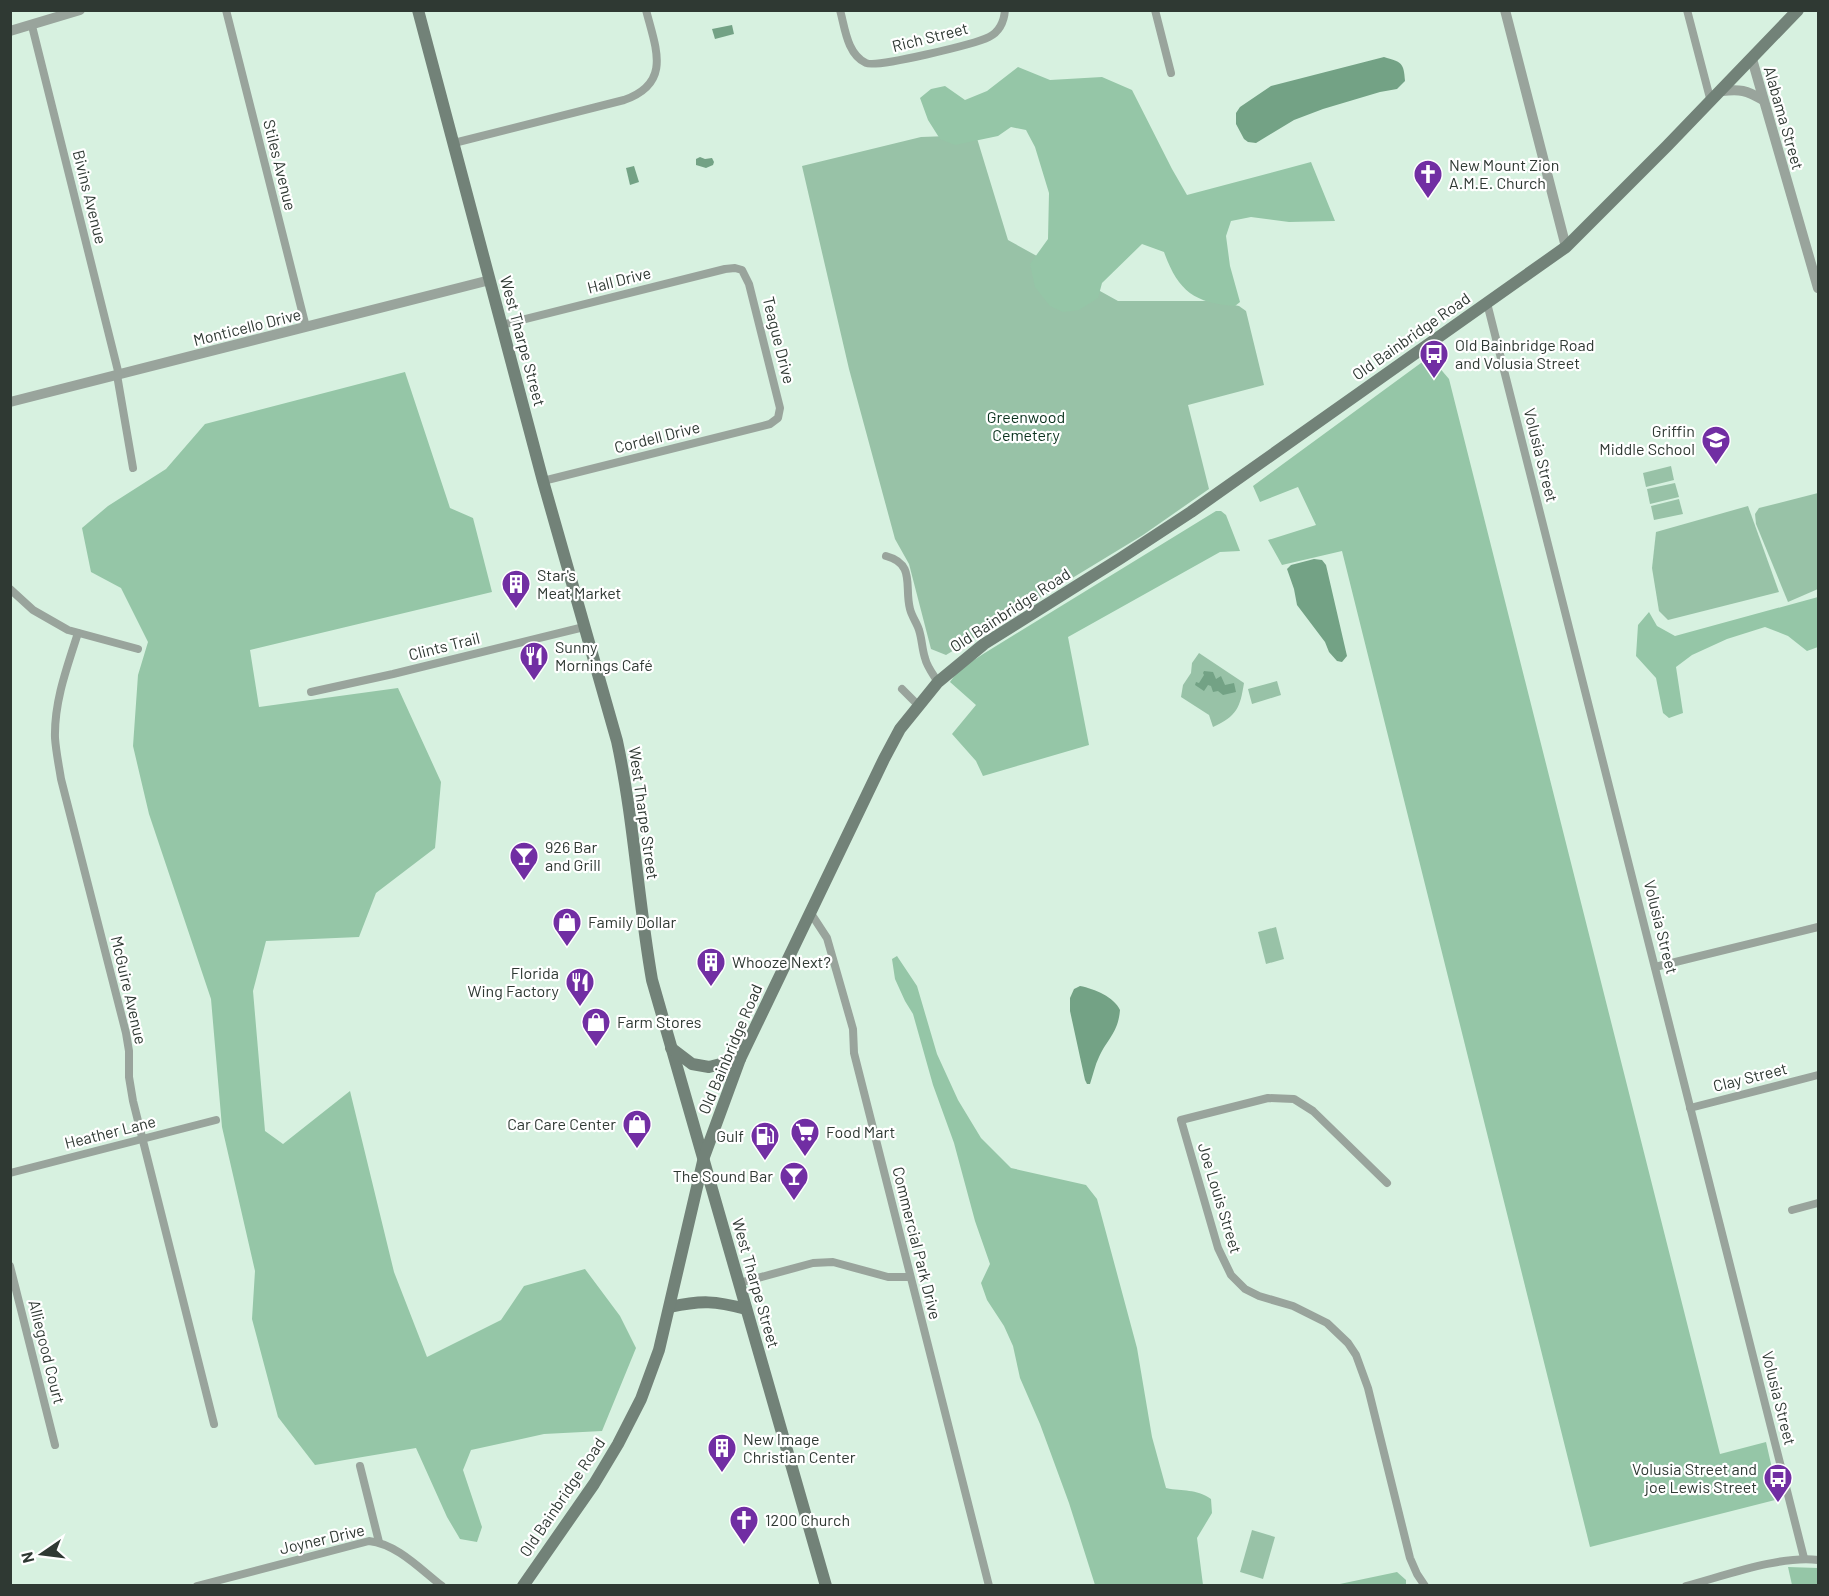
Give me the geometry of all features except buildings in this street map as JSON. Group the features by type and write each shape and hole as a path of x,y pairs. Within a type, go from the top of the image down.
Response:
{"main road":[{"name":"West Tharpe Street","path":"418,10 543,482 617,741 626,784 652,980 826,1586"},
{"name":"Old Bainbridge Road","path":"523,1586 594,1484 618,1444 641,1398 659,1350 704,1157 740,1059 884,759 900,729 918,705 938,681 984,644 1191,512 1566,247 1722,91 1797,10"},
{"path":"671,1048 692,1064 709,1067 740,1059"},
{"path":"670,1307 707,1301 746,1309"}],"street":[{"path":"10,31 80,10"},
{"name":"Stiles Avenue","path":"226,10 306,327"},
{"path":"454,143 624,100 644,91 655,78 657,59 646,10"},
{"name":"Rich Street","path":"840,10 855,56 867,64 879,64 988,37 999,28 1005,10"},
{"path":"1155,10 1171,73"},
{"path":"1505,10 1566,247"},
{"path":"1687,10 1711,102"},
{"name":"Bivins Avenue","path":"32,26 118,375 133,468"},
{"name":"Alabama Street","path":"1752,59 1818,288"},
{"path":"1722,91 1738,89 1750,92 1762,100"},
{"name":"Hall Drive","path":"502,325 725,269 742,270"},
{"name":"Teague Drive","path":"742,270 749,284 780,408 778,418"},
{"name":"Monticello Drive","path":"10,402 490,280"},
{"name":"Volusia Street","path":"1487,303 1804,1558"},
{"name":"Cordell Drive","path":"543,482 770,424 778,418"},
{"path":"886,556 895,558 901,563 908,577 909,608 919,630 928,668 938,681"},
{"path":"10,589 33,610 68,630 138,649"},
{"name":"Clints Trail","path":"311,692 585,627"},
{"name":"McGuire Avenue","path":"78,633 59,699 55,737 57,757 126,1033 133,1101 214,1424"},
{"path":"902,689 918,705"},
{"name":"Commercial Park Drive","path":"810,912 827,938 853,1029 854,1053 989,1586"},
{"path":"1655,967 1818,927"},
{"name":"Clay Street","path":"1690,1108 1818,1075"},
{"name":"Joe Louis Street","path":"1387,1183 1313,1111 1294,1099 1268,1098 1181,1120 1218,1248 1231,1275 1245,1289 1259,1296 1293,1306 1327,1323 1348,1343 1356,1355 1368,1388 1410,1558 1425,1586"},
{"name":"Heather Lane","path":"10,1173 216,1120"},
{"path":"1792,1210 1818,1203"},
{"path":"739,1283 813,1263 833,1262 888,1277 910,1277"},
{"name":"Alliegood Court","path":"10,1266 55,1444"},
{"path":"360,1466 379,1542"},
{"name":"Joyner Drive","path":"196,1586 369,1541 379,1542 395,1550 442,1586"},
{"path":"1686,1586 1773,1563 1804,1558 1818,1560"}],"green space":[{"name":"Greenwood Cemetery","path":"976,135 1008,240 1118,301 1215,301 1239,306 1246,311 1264,385 1188,405 1209,489 1143,535 946,655 931,649 909,564 895,539 849,369 802,166 921,137"},
{"path":"1671,466 1674,480 1646,487 1643,473"},
{"path":"1675,483 1679,497 1650,504 1647,489"},
{"path":"1818,493 1818,589 1788,602 1756,524 1755,514 1759,508"},
{"path":"1679,499 1683,514 1654,520 1651,506"},
{"path":"1748,506 1779,592 1668,620 1659,611 1652,568 1656,532"},
{"path":"1199,653 1244,683 1236,710 1227,719 1213,727 1209,715 1181,697 1183,685 1191,673 1192,663"},
{"path":"1277,681 1281,695 1252,704 1248,689"},
{"path":"1276,927 1284,959 1266,964 1258,932"},
{"path":"1252,1530 1275,1537 1263,1579 1240,1572"}],"shaded area":[{"path":"732,25 734,34 715,39 712,29"},
{"path":"1384,57 1398,62 1404,70 1405,81 1397,89 1323,109 1294,120 1256,143 1244,139 1236,124 1236,113 1240,107 1271,86"},
{"path":"1018,67 1050,80 1102,77 1132,90 1187,195 1311,162 1335,221 1289,222 1251,217 1231,221 1226,236 1230,266 1240,302 1235,306 1209,302 1189,292 1175,276 1164,252 1142,244 1102,283 1098,298 1079,310 1063,312 1050,306 1035,287 1030,264 1048,239 1049,193 1035,147 1026,130 1011,127 998,136 955,145 940,139 928,120 920,98 931,89 945,86 965,100 987,91"},
{"path":"712,158 713,165 706,168 696,165 696,159"},
{"path":"634,166 639,182 630,185 626,168"},
{"path":"1432,359 1449,379 1720,1454 1766,1442 1779,1499 1590,1547 1342,551 1282,565 1268,540 1316,525 1298,487 1260,502 1253,486 1425,360"},
{"path":"405,372 450,508 473,518 492,592 250,650 259,707 398,688 441,782 435,848 376,893 359,937 266,941 253,991 265,1131 283,1144 350,1091 394,1272 427,1357 501,1320 524,1286 585,1269 620,1316 636,1348 602,1431 544,1434 471,1450 463,1470 482,1527 477,1542 460,1539 447,1517 416,1448 315,1465 278,1417 252,1319 255,1271 222,1127 211,999 149,814 133,746 138,675 148,642 121,588 91,572 82,528 108,506 166,469 205,424"},
{"path":"1216,511 1221,511 1226,515 1240,551 1220,552 1068,637 1089,745 983,776 976,761 952,734 976,705 950,682 954,677 962,668 977,658"},
{"path":"1314,559 1322,560 1326,565 1347,656 1342,662 1337,661 1329,652 1325,642 1297,605 1287,569 1291,565"},
{"path":"1818,597 1818,647 1807,651 1788,636 1765,627 1727,639 1692,655 1676,667 1683,713 1669,718 1663,713 1656,678 1636,656 1638,625 1649,612 1657,626 1675,636"},
{"path":"1204,671 1213,672 1216,679 1221,676 1225,685 1234,683 1236,692 1223,695 1218,691 1213,692 1211,686 1208,685 1204,691 1195,685 1196,682 1199,683"},
{"path":"897,956 917,986 937,1054 958,1100 981,1138 1011,1168 1086,1185 1097,1199 1137,1348 1152,1437 1166,1488 1194,1492 1211,1499 1212,1513 1197,1538 1203,1585 1095,1585 1069,1503 1040,1424 1020,1378 1013,1346 1004,1326 987,1300 981,1283 990,1264 913,1014 895,979 892,959"},
{"path":"1080,986 1103,994 1120,1010 1117,1024 1102,1050 1090,1084 1087,1084 1085,1080 1070,1011 1070,998 1074,989"},
{"path":"1788,1567 1818,1568 1818,1585 1792,1585"},
{"path":"1397,1572 1406,1580 1406,1585 1335,1585"}],"place":[{"name":"New Mount Zion A.M.E. Church","path":"1428,200"},
{"name":"Old Bainbridge Road and Volusia Street","path":"1434,380"},
{"name":"Griffin Middle School","path":"1716,466"},
{"name":"Star's Meat Market","path":"516,610"},
{"name":"Sunny Mornings Café","path":"534,682"},
{"name":"926 Bar and Grill","path":"524,882"},
{"name":"Family Dollar","path":"567,948"},
{"name":"Whooze Next?","path":"711,988"},
{"name":"Florida Wing Factory","path":"580,1008"},
{"name":"Farm Stores","path":"596,1048"},
{"name":"Car Care Center","path":"637,1150"},
{"name":"Food Mart","path":"805,1158"},
{"name":"Gulf","path":"765,1162"},
{"name":"The Sound Bar","path":"794,1202"},
{"name":"New Image Christian Center","path":"722,1474"},
{"name":"Volusia Street and joe Lewis Street","path":"1778,1504"},
{"name":"1200 Church","path":"744,1546"}]}
